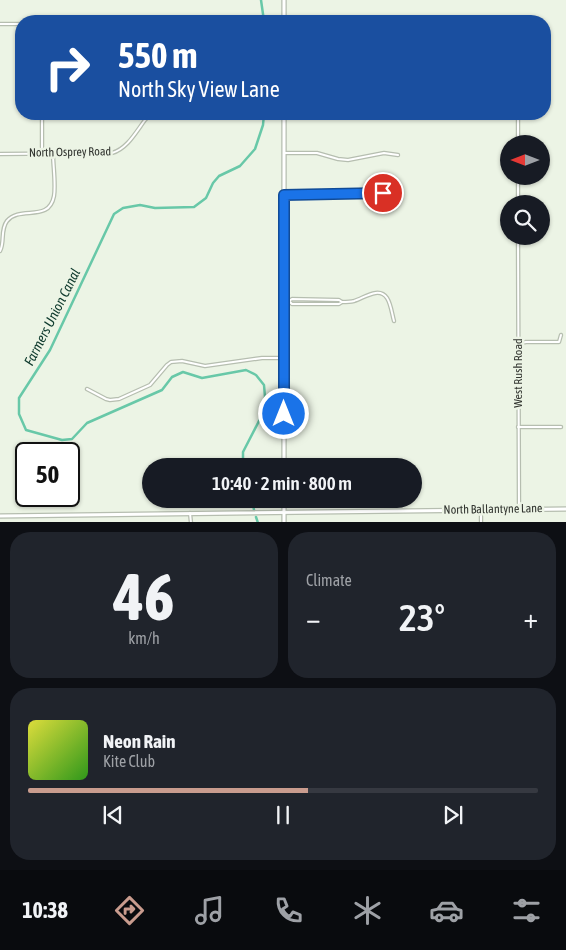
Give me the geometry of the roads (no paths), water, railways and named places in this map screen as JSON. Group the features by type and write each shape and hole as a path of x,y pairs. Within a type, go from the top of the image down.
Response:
{"street":[{"path":"284,0 284,15"},
{"path":"0,24 15,24"},
{"path":"42,120 42,153"},
{"name":"North Osprey Road","path":"0,154 117,152 123,148 145,120"},
{"path":"284,120 286,301 284,458"},
{"path":"518,120 518,135"},
{"path":"0,251 3,244 4,227 10,218 20,213 42,211 51,203 54,193 53,153"},
{"path":"284,153 317,153 348,160 384,153 398,155"},
{"path":"284,195 383,193"},
{"name":"West Rush Road","path":"518,245 519,509"},
{"path":"286,301 292,304 339,304 380,293 388,300 394,321"},
{"path":"518,344 526,342 559,342 561,335"},
{"path":"88,389 110,400 119,399 150,385 171,362 205,366 262,358 284,358"},
{"path":"518,427 561,426"},
{"path":"284,508 284,522"},
{"name":"North Ballantyne Lane","path":"0,516 566,509"},
{"path":"481,510 481,522"},
{"path":"190,513 191,522"}],"waterway":[{"name":"Farmers Union Canal","path":"261,0 263,15"},
{"name":"Farmers Union Canal","path":"243,458 243,452 260,419 265,397 264,385 256,375 246,370 202,378 183,372 172,377 162,390 87,423 72,439 62,440 26,430 19,414 19,398 50,350 114,214 123,208 140,205 155,208 194,207 206,198 213,183 219,176 240,166 255,149 263,120"},
{"name":"Farmers Union Canal","path":"256,517 258,522"}]}
